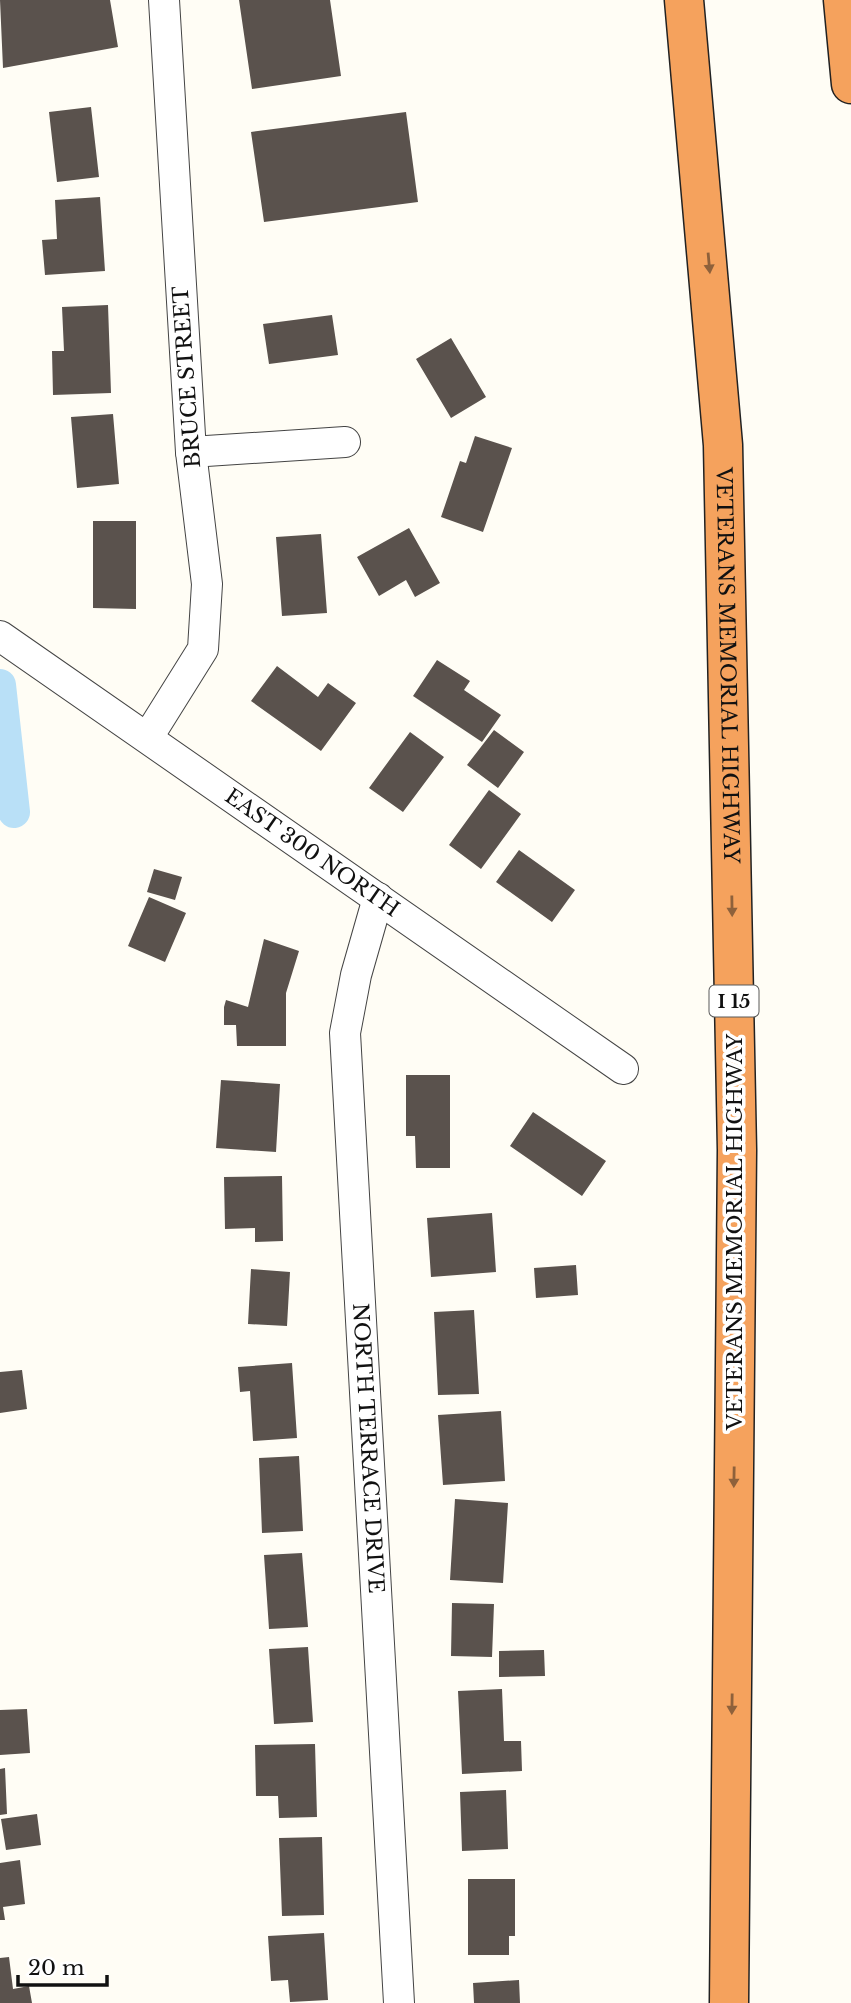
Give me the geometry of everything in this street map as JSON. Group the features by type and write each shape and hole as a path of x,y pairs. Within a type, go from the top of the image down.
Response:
{"highway":[{"path":"657,0 705,214"},
{"name":"VETERANS MEMORIAL HIGHWAY","path":"684,0 705,214 723,445 737,1150 729,2003"},
{"path":"843,0 851,84"}],"street":[{"name":"BRUCE STREET","path":"148,737 203,649 207,584 191,452 164,0"},
{"path":"191,452 345,442"},
{"name":"EAST 300 NORTH","path":"7,640 623,1069"},
{"name":"NORTH TERRACE DRIVE","path":"378,898 356,975 345,1033 399,2003"}],"building":[{"path":"0,0 110,0 118,47 3,68"},
{"path":"239,0 330,0 341,76 252,89"},
{"path":"91,107 99,177 57,182 49,112"},
{"path":"406,112 418,202 264,222 251,132"},
{"path":"100,197 105,271 45,275 42,240 57,239 55,200"},
{"path":"108,305 111,393 53,395 52,351 64,351 62,307"},
{"path":"332,315 338,355 269,364 263,324"},
{"path":"451,338 486,397 451,418 416,359"},
{"path":"113,414 119,484 77,488 71,417"},
{"path":"475,436 512,448 483,532 441,517 460,461 466,463"},
{"path":"93,521 136,521 136,609 93,608"},
{"path":"409,528 440,583 415,597 406,580 379,596 357,557"},
{"path":"321,534 327,613 282,616 276,537"},
{"path":"437,660 470,681 464,690 501,715 482,742 413,696"},
{"path":"277,666 318,697 328,683 356,703 321,751 251,701"},
{"path":"494,730 524,752 498,788 467,765"},
{"path":"410,732 444,757 403,812 369,788"},
{"path":"489,790 521,814 481,869 449,845"},
{"path":"519,850 575,890 552,922 496,882"},
{"path":"154,869 182,877 175,900 147,892"},
{"path":"149,897 186,913 165,962 128,946"},
{"path":"264,939 299,951 286,993 286,1046 237,1046 236,1025 224,1025 224,1007 226,1000 248,1007"},
{"path":"406,1075 450,1075 450,1168 416,1168 415,1136 406,1136"},
{"path":"221,1080 280,1084 276,1152 216,1148"},
{"path":"533,1112 606,1161 582,1196 510,1146"},
{"path":"282,1176 283,1241 255,1242 255,1228 225,1229 224,1177"},
{"path":"492,1213 496,1272 431,1277 427,1218"},
{"path":"576,1265 578,1295 536,1298 534,1268"},
{"path":"251,1269 290,1272 287,1326 248,1324"},
{"path":"474,1310 479,1394 438,1395 434,1312"},
{"path":"292,1363 297,1438 253,1441 250,1391 240,1392 238,1367"},
{"path":"22,1370 27,1409 0,1413 0,1372"},
{"path":"501,1411 505,1481 443,1485 438,1415"},
{"path":"299,1456 303,1531 262,1533 259,1458"},
{"path":"455,1499 508,1503 503,1583 450,1580"},
{"path":"302,1553 308,1627 269,1629 264,1555"},
{"path":"452,1603 494,1604 492,1657 451,1656"},
{"path":"308,1647 313,1722 274,1724 269,1649"},
{"path":"544,1650 545,1676 499,1677 499,1651"},
{"path":"502,1689 504,1741 521,1741 522,1771 462,1774 458,1691"},
{"path":"27,1709 30,1753 0,1755 0,1710"},
{"path":"315,1744 317,1817 279,1818 278,1796 256,1796 255,1745"},
{"path":"5,1768 7,1814 0,1815 0,1769"},
{"path":"506,1790 508,1849 462,1851 460,1792"},
{"path":"37,1814 41,1845 6,1850 1,1819"},
{"path":"322,1837 324,1915 282,1916 279,1838"},
{"path":"20,1860 25,1904 3,1907 5,1920 0,1920 0,1863"},
{"path":"468,1879 515,1879 515,1936 509,1936 509,1955 468,1955"},
{"path":"324,1933 328,2000 290,2002 288,1980 271,1981 268,1936"},
{"path":"9,1957 13,1989 29,1986 32,2003 0,2003 0,1958"},
{"path":"519,1980 520,2003 474,2003 473,1983"}],"waterway":[{"path":"0,685 14,812"}]}
